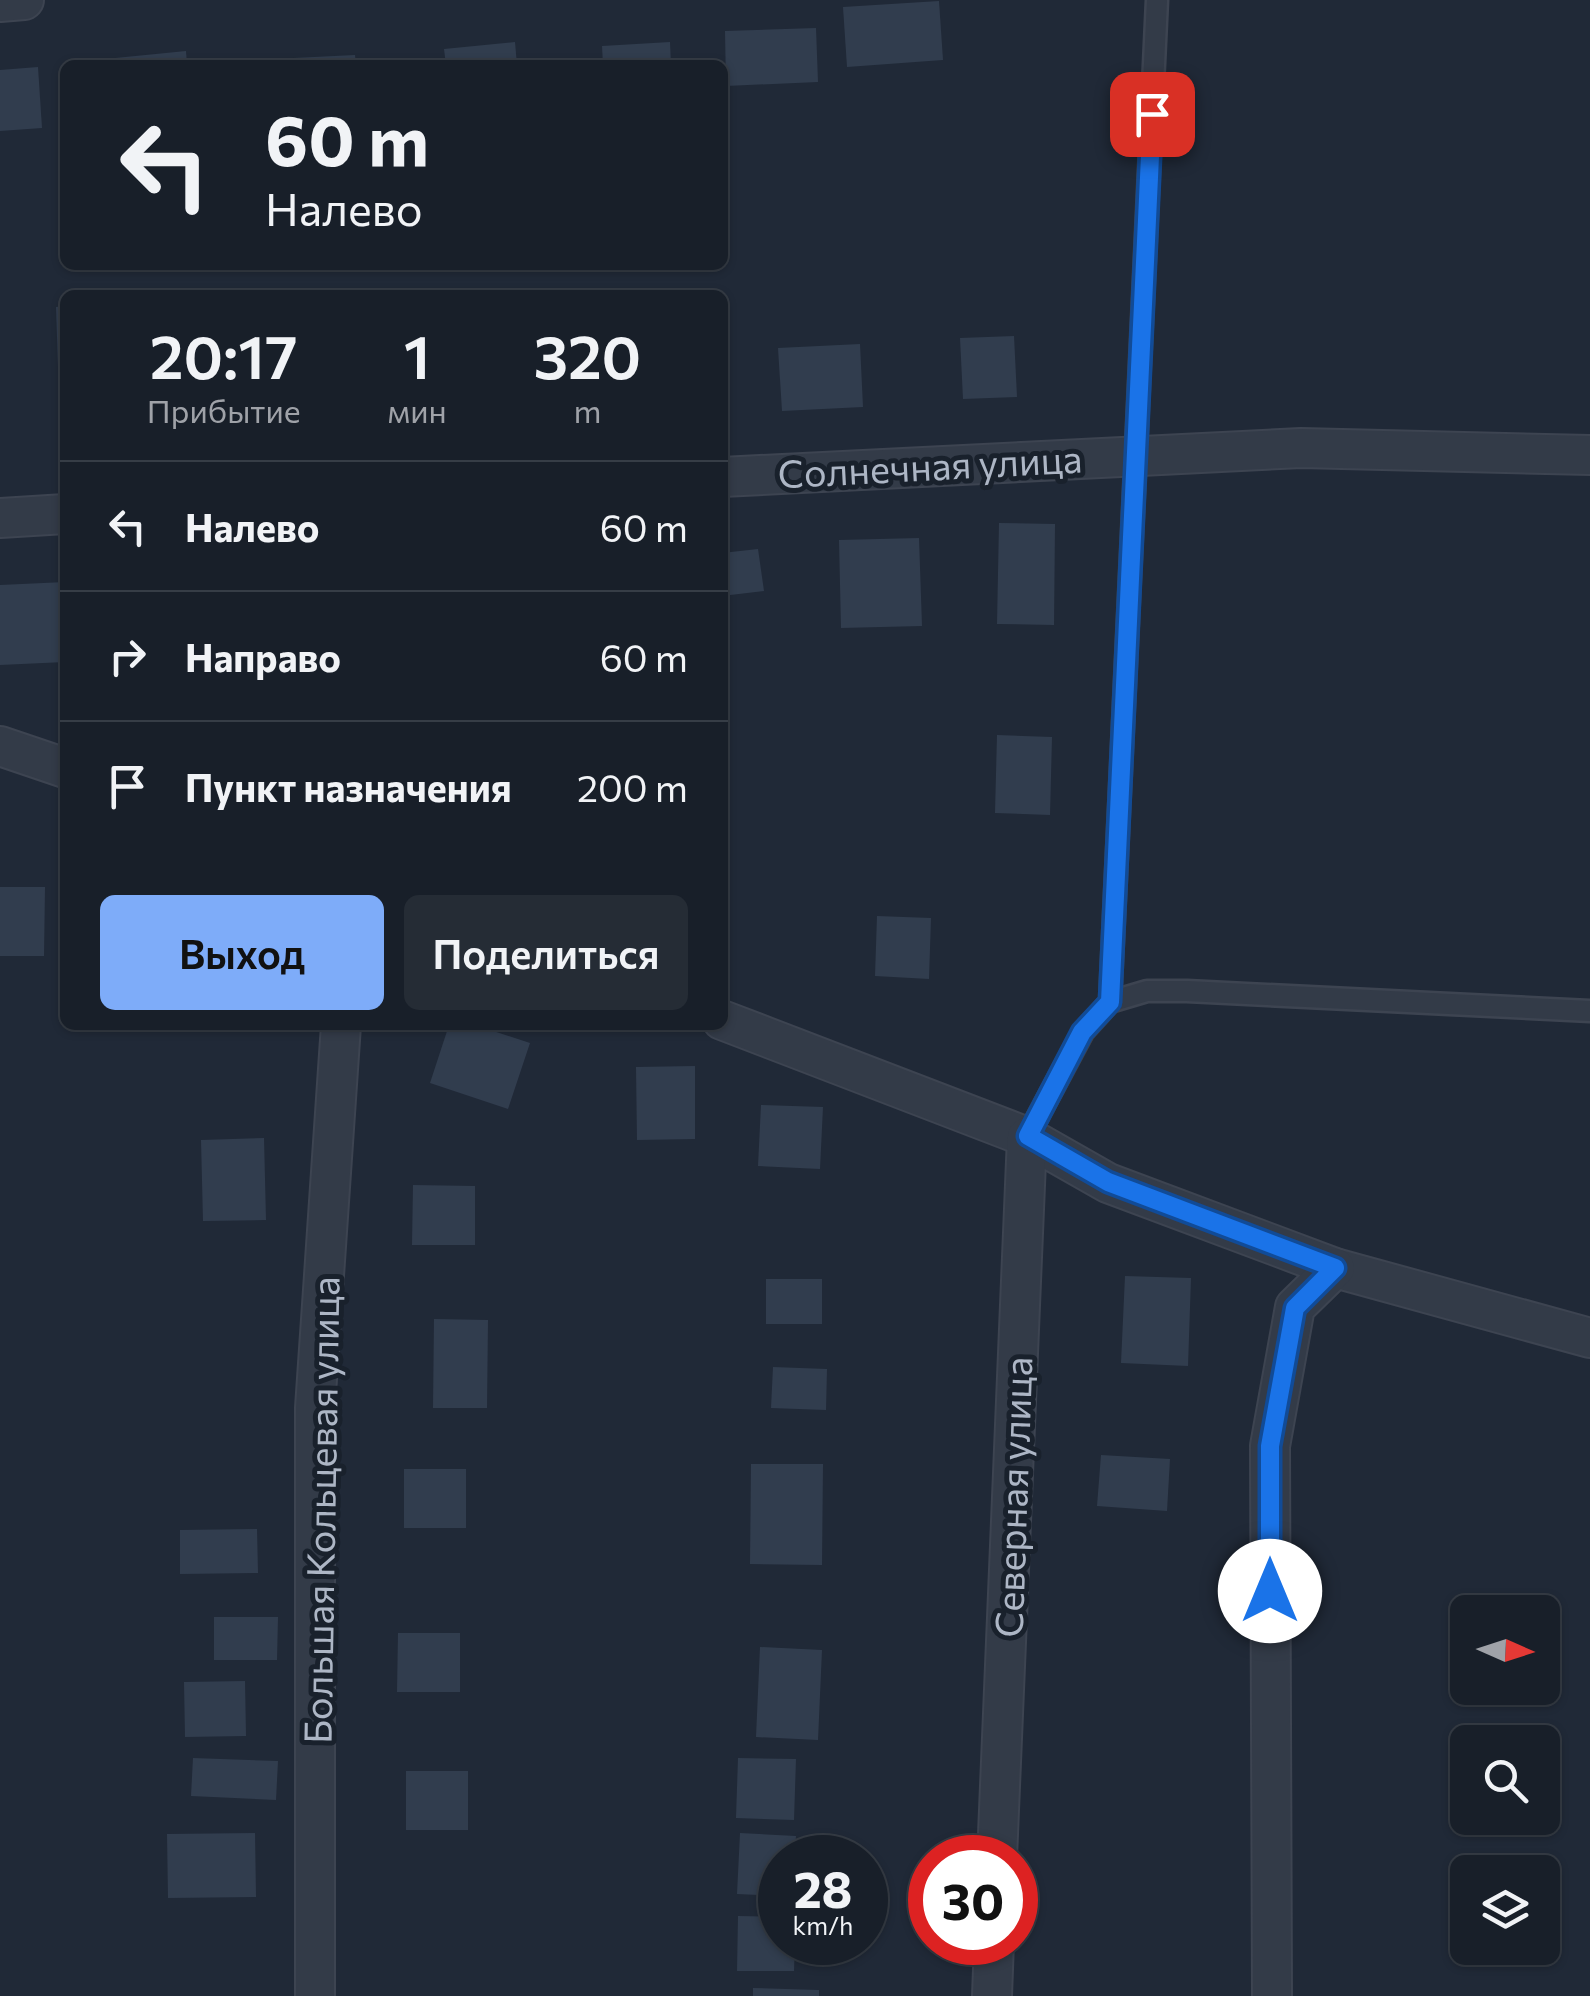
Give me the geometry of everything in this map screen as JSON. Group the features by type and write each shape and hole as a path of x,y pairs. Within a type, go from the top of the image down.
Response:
{"street":[{"path":"0,2 24,0"},
{"name":"Солнечная улица","path":"728,477 1301,448 1590,455"},
{"path":"0,518 60,514"},
{"path":"0,746 60,766"},
{"path":"728,1022 1028,1136 1108,1182 1335,1268 1590,1338"},
{"name":"Большая Кольцевая улица","path":"315,1996 315,1408 340,1030"},
{"name":"Северная улица","path":"998,1835 1028,1136"},
{"path":"1272,1996 1270,1446 1295,1308 1335,1268"},
{"path":"992,1996 993,1965"}],"lane":[{"path":"1110,1002 1156,0"},
{"path":"1028,1136 1082,1032 1110,1002 1147,992 1590,1011"}],"building":[{"path":"939,1 943,60 847,67 843,7"},
{"path":"816,28 818,82 728,86 725,31"},
{"path":"515,42 517,60 445,60 444,49"},
{"path":"670,42 671,60 603,60 602,46"},
{"path":"186,51 187,60 95,60"},
{"path":"355,55 356,60 273,60"},
{"path":"38,67 42,128 0,131 0,70"},
{"path":"56,307 60,307 60,367 58,367"},
{"path":"1014,336 1017,397 963,399 960,338"},
{"path":"860,344 863,407 782,411 778,348"},
{"path":"999,523 1055,524 1054,625 997,624"},
{"path":"919,538 922,626 841,628 839,540"},
{"path":"758,549 764,591 728,595 728,552"},
{"path":"60,582 60,662 0,665 0,585"},
{"path":"997,735 1052,737 1050,815 995,813"},
{"path":"0,887 45,887 44,956 0,956"},
{"path":"877,916 931,918 929,979 875,976"},
{"path":"447,1030 490,1030 530,1043 508,1109 430,1083"},
{"path":"695,1066 695,1139 637,1140 636,1067"},
{"path":"761,1105 823,1107 820,1169 758,1166"},
{"path":"264,1138 266,1220 203,1221 201,1140"},
{"path":"413,1185 475,1186 475,1245 412,1245"},
{"path":"1125,1276 1191,1278 1188,1366 1121,1363"},
{"path":"766,1279 822,1279 822,1324 766,1324"},
{"path":"434,1319 488,1320 487,1408 433,1408"},
{"path":"773,1367 827,1369 826,1410 771,1408"},
{"path":"1101,1455 1170,1459 1167,1511 1097,1506"},
{"path":"751,1464 823,1464 822,1565 750,1564"},
{"path":"404,1469 466,1469 466,1528 404,1528"},
{"path":"257,1529 258,1573 180,1574 180,1530"},
{"path":"214,1617 278,1617 277,1660 214,1660"},
{"path":"398,1633 460,1633 460,1692 397,1692"},
{"path":"760,1647 822,1650 818,1740 756,1737"},
{"path":"245,1681 246,1736 185,1737 184,1682"},
{"path":"193,1758 278,1761 276,1800 191,1796"},
{"path":"738,1758 796,1759 794,1820 736,1818"},
{"path":"406,1771 468,1771 468,1830 406,1830"},
{"path":"255,1833 256,1897 168,1898 167,1834"},
{"path":"740,1833 777,1835 758,1835 758,1895 737,1894"},
{"path":"738,1916 758,1916 758,1965 794,1965 794,1971 737,1971"},
{"path":"753,1988 819,1990 819,1996 753,1996"}],"route":[{"path":"1152,114 1110,1002 1082,1032 1042,1102 1028,1136 1108,1182 1335,1268 1295,1308 1270,1446 1270,1591"}]}
